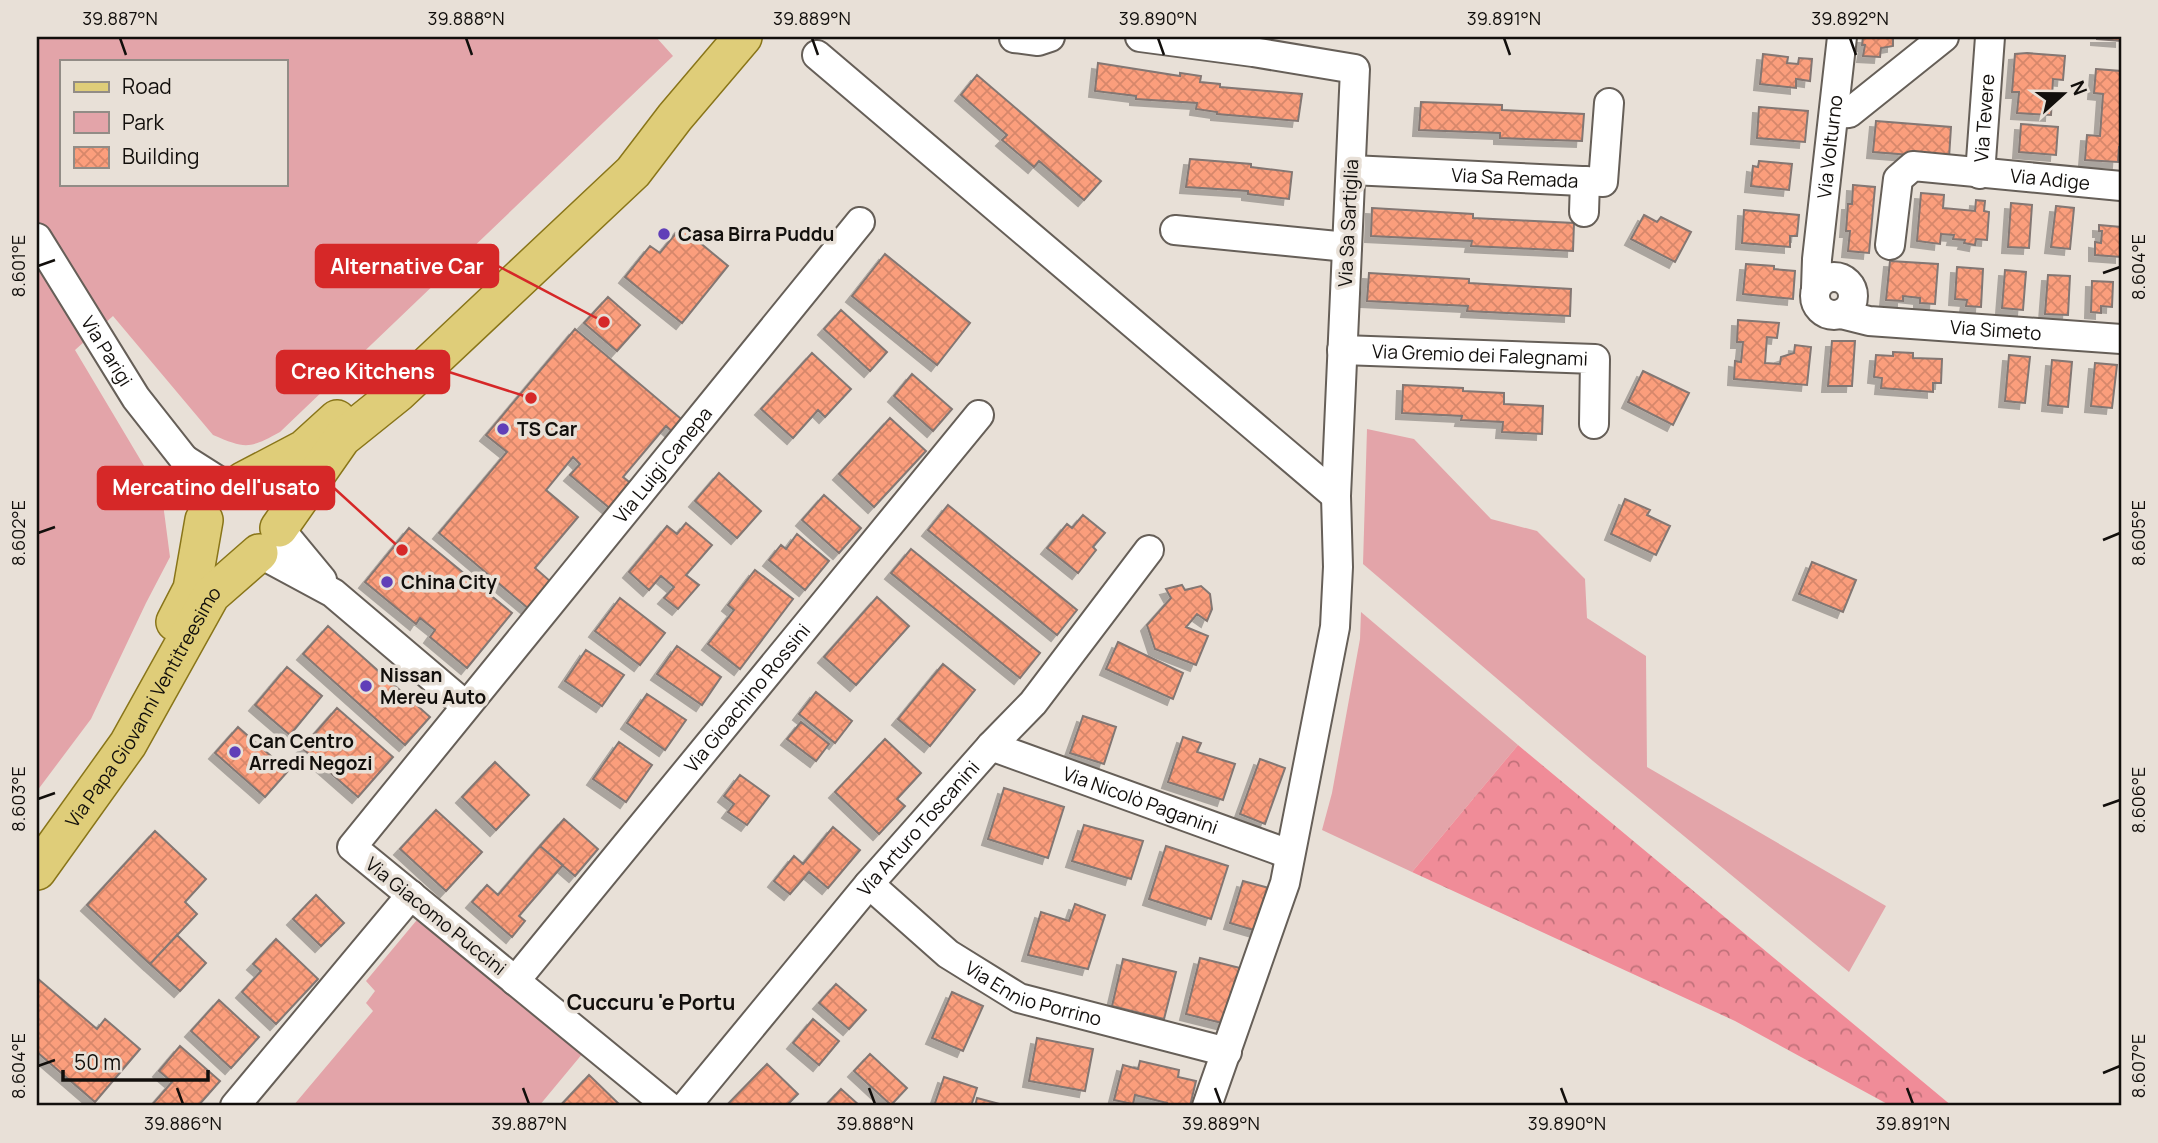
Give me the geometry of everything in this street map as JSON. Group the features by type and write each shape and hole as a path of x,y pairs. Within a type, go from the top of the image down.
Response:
{"main road":[{"name":"Via Papa Giovanni Ventitreesimo","path":"37,871 128,744 211,596 269,541 342,438 398,393 633,172 675,117 743,37"},
{"name":"Via Papa Giovanni Ventitreesimo","path":"37,829 134,703 192,589 220,497 304,449 392,370 651,126 702,86"},
{"path":"254,482 272,495 280,517 269,541 247,556 234,556 212,543 206,532 220,497 254,482"}],"street":[{"path":"1014,38 1038,41 1050,37"},
{"path":"1140,37 1253,44"},
{"name":"Via Volturno","path":"1832,287 1834,114 1842,37"},
{"path":"1834,114 1849,113 1944,37"},
{"name":"Via Tevere","path":"1890,245 1898,179 1913,166 1980,174 1990,37"},
{"name":"Via Sa Sartiglia","path":"1208,1106 1285,883 1335,627 1338,567 1336,496 1355,69 1253,44"},
{"path":"817,55 1336,496"},
{"name":"Via Sa Remada","path":"1351,170 1603,182 1609,103"},
{"name":"Via Adige","path":"1980,174 2121,187"},
{"path":"1584,212 1585,181"},
{"name":"Via Luigi Canepa","path":"465,705 860,222"},
{"path":"1175,230 1347,247"},
{"name":"Via Parigi","path":"37,238 136,398 184,459 220,497"},
{"name":"Via Simeto","path":"1832,287 1869,321 2121,339"},
{"name":"Via Gremio dei Falegnami","path":"1342,350 1595,359 1594,424"},
{"name":"Via Gioachino Rossini","path":"515,981 979,415"},
{"path":"269,541 465,705"},
{"name":"Via Arturo Toscanini","path":"686,1106 869,884 1032,703 1149,550"},
{"name":"Via Giacomo Puccini","path":"465,705 352,847 668,1106"},
{"name":"Via Nicolò Paganini","path":"992,746 1289,854"},
{"name":"Via Ennio Porrino","path":"869,884 948,954 1019,998 1227,1052"},
{"path":"235,1106 411,895"}],"green space":[{"path":"37,37 656,37 673,56 280,432 261,442 247,445 213,435 113,316 75,350 162,496 170,557 91,719 37,791"},
{"path":"1367,429 1414,439 1491,519 1537,531 1585,579 1587,618 1646,656 1647,767 1886,906 1849,972 1593,761 1363,564"},
{"path":"1361,612 1518,745 1412,872 1322,830 1332,793 1360,639"},
{"path":"1518,745 1952,1106 1891,1106 1735,1021 1412,872"},
{"path":"421,915 583,1053 539,1106 293,1106 373,1011 366,1003 375,991 366,981"}],"building":[{"path":"1863,37 1893,37 1893,46 1881,48 1880,57 1863,56"},
{"path":"2121,37 2121,41 2097,39"},
{"path":"1763,54 1788,57 1787,63 1798,64 1799,58 1812,59 1810,81 1796,79 1796,88 1760,84"},
{"path":"2015,54 2065,56 2063,80 2053,79 2051,115 2017,113 2019,92 2012,92"},
{"path":"1098,63 1180,76 1180,73 1201,76 1200,82 1220,84 1220,87 1302,94 1298,121 1217,114 1196,109 1197,103 1136,99 1136,96 1095,91"},
{"path":"2096,69 2121,71 2121,147 2118,162 2085,160 2087,135 2100,136 2103,94 2094,93"},
{"path":"977,75 1101,181 1084,200 1039,161 1034,167 1002,140 1007,135 961,95"},
{"path":"1421,102 1502,105 1502,110 1584,114 1582,141 1500,138 1500,133 1419,130"},
{"path":"1759,107 1808,111 1805,142 1757,138"},
{"path":"1876,121 1951,127 1949,158 1873,152"},
{"path":"2021,124 2058,127 2056,155 2019,152"},
{"path":"1190,159 1251,164 1251,167 1292,172 1289,199 1248,194 1248,191 1186,187"},
{"path":"1759,161 1792,164 1789,190 1751,186 1753,166 1758,167"},
{"path":"1853,185 1875,187 1869,253 1848,251 1848,204 1852,204"},
{"path":"1921,193 1944,195 1943,208 1975,211 1976,200 1985,201 1984,211 1989,212 1987,240 1976,239 1975,245 1964,243 1965,240 1953,239 1954,235 1941,234 1940,244 1917,241"},
{"path":"2011,203 2032,205 2029,248 2008,247"},
{"path":"2056,206 2074,208 2070,249 2051,247"},
{"path":"1372,208 1473,214 1473,218 1574,223 1573,251 1471,246 1472,241 1371,236"},
{"path":"1744,210 1799,215 1797,236 1790,236 1790,247 1742,243"},
{"path":"1644,215 1657,222 1661,217 1691,232 1675,262 1631,239"},
{"path":"2099,225 2121,227 2121,257 2095,255 2095,242 2101,243 2102,231 2099,231"},
{"path":"681,227 728,266 682,323 625,277 650,246 660,253"},
{"path":"885,254 970,323 937,365 852,296"},
{"path":"1890,261 1938,264 1935,304 1920,303 1920,298 1903,296 1903,301 1886,300"},
{"path":"1746,264 1795,271 1793,299 1743,294"},
{"path":"1957,267 1983,269 1981,307 1966,306 1967,300 1955,299"},
{"path":"2005,270 2026,272 2023,310 2002,308"},
{"path":"1369,273 1571,289 1570,316 1467,311 1468,306 1367,301"},
{"path":"2048,275 2070,276 2068,315 2045,314"},
{"path":"2092,281 2113,282 2112,307 2101,306 2101,313 2091,312"},
{"path":"608,297 640,325 617,351 584,323"},
{"path":"841,310 887,352 870,371 824,329"},
{"path":"1738,320 1779,323 1777,338 1767,337 1765,363 1780,364 1781,357 1794,353 1795,345 1811,347 1807,385 1734,379 1735,361 1741,362 1743,342 1737,342"},
{"path":"575,329 686,423 676,435 666,426 623,477 634,486 613,511 570,475 580,464 573,457 546,490 578,517 535,568 551,582 529,609 439,533 507,452 486,435"},
{"path":"1832,341 1855,341 1852,386 1828,386"},
{"path":"1893,352 1913,353 1913,358 1942,359 1941,383 1933,383 1933,392 1881,388 1882,378 1874,377 1876,355 1893,356"},
{"path":"812,353 851,389 825,417 818,410 793,438 761,409"},
{"path":"2009,355 2030,357 2025,403 2005,401"},
{"path":"2052,360 2072,362 2068,407 2048,405"},
{"path":"2095,363 2117,365 2112,408 2091,406"},
{"path":"1643,371 1689,393 1673,425 1628,402"},
{"path":"912,374 952,409 933,431 894,396"},
{"path":"1403,385 1504,393 1504,404 1543,406 1542,434 1502,432 1503,422 1461,420 1462,416 1402,413"},
{"path":"890,418 926,451 874,507 839,474"},
{"path":"719,473 761,511 737,538 695,501"},
{"path":"824,495 861,528 839,553 802,520"},
{"path":"1625,499 1650,510 1647,515 1670,526 1656,555 1611,534"},
{"path":"948,505 1077,610 1057,635 928,530"},
{"path":"1083,515 1105,533 1093,547 1096,550 1078,573 1047,548 1067,524 1072,528"},
{"path":"686,523 712,545 686,575 699,585 678,609 664,598 674,587 661,576 649,590 629,572 667,526 677,534"},
{"path":"409,528 512,613 467,668 430,637 435,630 420,618 416,624 365,582"},
{"path":"797,534 829,561 805,590 769,560 781,545 786,549"},
{"path":"911,549 1040,653 1020,678 891,573"},
{"path":"1812,562 1856,580 1843,612 1799,594"},
{"path":"755,570 793,599 740,669 708,644 734,610 728,605"},
{"path":"1182,585 1185,590 1201,586 1210,594 1212,609 1207,621 1197,614 1186,627 1208,636 1196,665 1155,649 1147,625 1171,598 1166,589"},
{"path":"877,597 909,626 856,685 824,657"},
{"path":"620,598 665,633 640,665 595,631"},
{"name":"Nissan Mereu Auto","path":"328,626 430,717 405,745 303,654"},
{"path":"1118,642 1183,673 1173,699 1106,669"},
{"path":"677,646 721,677 702,705 657,674"},
{"path":"586,650 624,675 602,706 565,681"},
{"path":"943,664 975,690 930,746 898,719"},
{"path":"287,667 322,696 290,735 255,705"},
{"path":"816,692 852,721 835,743 799,714"},
{"path":"647,694 686,720 665,750 627,723"},
{"path":"337,708 393,757 358,797 302,748"},
{"path":"1083,716 1116,727 1104,764 1070,753"},
{"path":"801,722 829,744 816,761 787,739"},
{"path":"238,727 288,771 265,797 215,753"},
{"path":"1183,737 1201,743 1197,752 1235,764 1223,800 1168,782"},
{"path":"885,739 921,773 897,799 905,806 879,834 835,792"},
{"path":"619,742 652,765 626,802 593,779"},
{"path":"1260,759 1285,768 1265,824 1240,814"},
{"path":"495,762 529,795 496,830 462,797"},
{"path":"740,775 769,796 747,825 728,812 734,804 724,796"},
{"path":"1004,788 1064,807 1048,858 988,839"},
{"path":"436,810 482,852 446,891 400,849"},
{"path":"564,819 598,849 575,876 540,846"},
{"path":"1084,825 1143,841 1131,879 1072,861"},
{"path":"833,827 860,850 828,888 809,872 790,894 774,881 794,856 803,864"},
{"path":"155,831 206,879 185,902 197,914 150,964 87,905"},
{"path":"540,846 563,865 519,916 525,921 512,937 472,902 487,885 498,895"},
{"path":"1166,846 1228,866 1211,919 1149,899"},
{"path":"1243,881 1269,888 1257,931 1230,923"},
{"path":"316,895 344,923 321,946 293,919"},
{"path":"1075,904 1105,915 1088,969 1028,955 1041,912 1069,921"},
{"path":"177,935 206,963 180,991 150,964"},
{"path":"276,939 318,979 276,1024 242,992 261,971 253,964"},
{"path":"1200,958 1240,968 1226,1024 1186,1014"},
{"path":"1123,959 1176,972 1164,1019 1112,1006"},
{"path":"37,978 97,1029 105,1019 140,1049 95,1102 37,1052"},
{"path":"836,984 866,1010 849,1029 819,1003"},
{"path":"952,992 983,1006 963,1051 932,1038"},
{"path":"219,1000 259,1037 231,1068 191,1031"},
{"path":"813,1019 839,1041 819,1065 793,1043"},
{"path":"1037,1038 1093,1049 1085,1091 1029,1081"},
{"path":"180,1046 220,1081 198,1106 151,1106 172,1082 159,1071"},
{"path":"870,1054 907,1088 891,1105 854,1071"},
{"path":"1140,1061 1179,1070 1178,1077 1196,1081 1190,1106 1166,1106 1167,1103 1135,1095 1133,1104 1114,1100 1123,1065 1138,1069"},
{"path":"767,1064 798,1094 786,1106 726,1106"},
{"path":"589,1075 621,1106 560,1106"},
{"path":"944,1077 977,1088 971,1106 934,1106"},
{"path":"841,1089 860,1106 825,1106"},
{"path":"977,1098 1007,1106 975,1106"}],"place":[{"name":"Casa Birra Puddu","path":"664,234"},
{"name":"Alternative Car","path":"604,322"},
{"name":"Creo Kitchens","path":"531,398"},
{"name":"TS Car","path":"503,429"},
{"name":"Mercatino dell'usato","path":"402,550"},
{"name":"China City","path":"387,582"},
{"name":"Nissan Mereu Auto","path":"366,686"},
{"name":"Can Centro Arredi Negozi","path":"235,752"}],"district":[{"name":"Cuccuru 'e Portu","path":"651,1002"}]}
